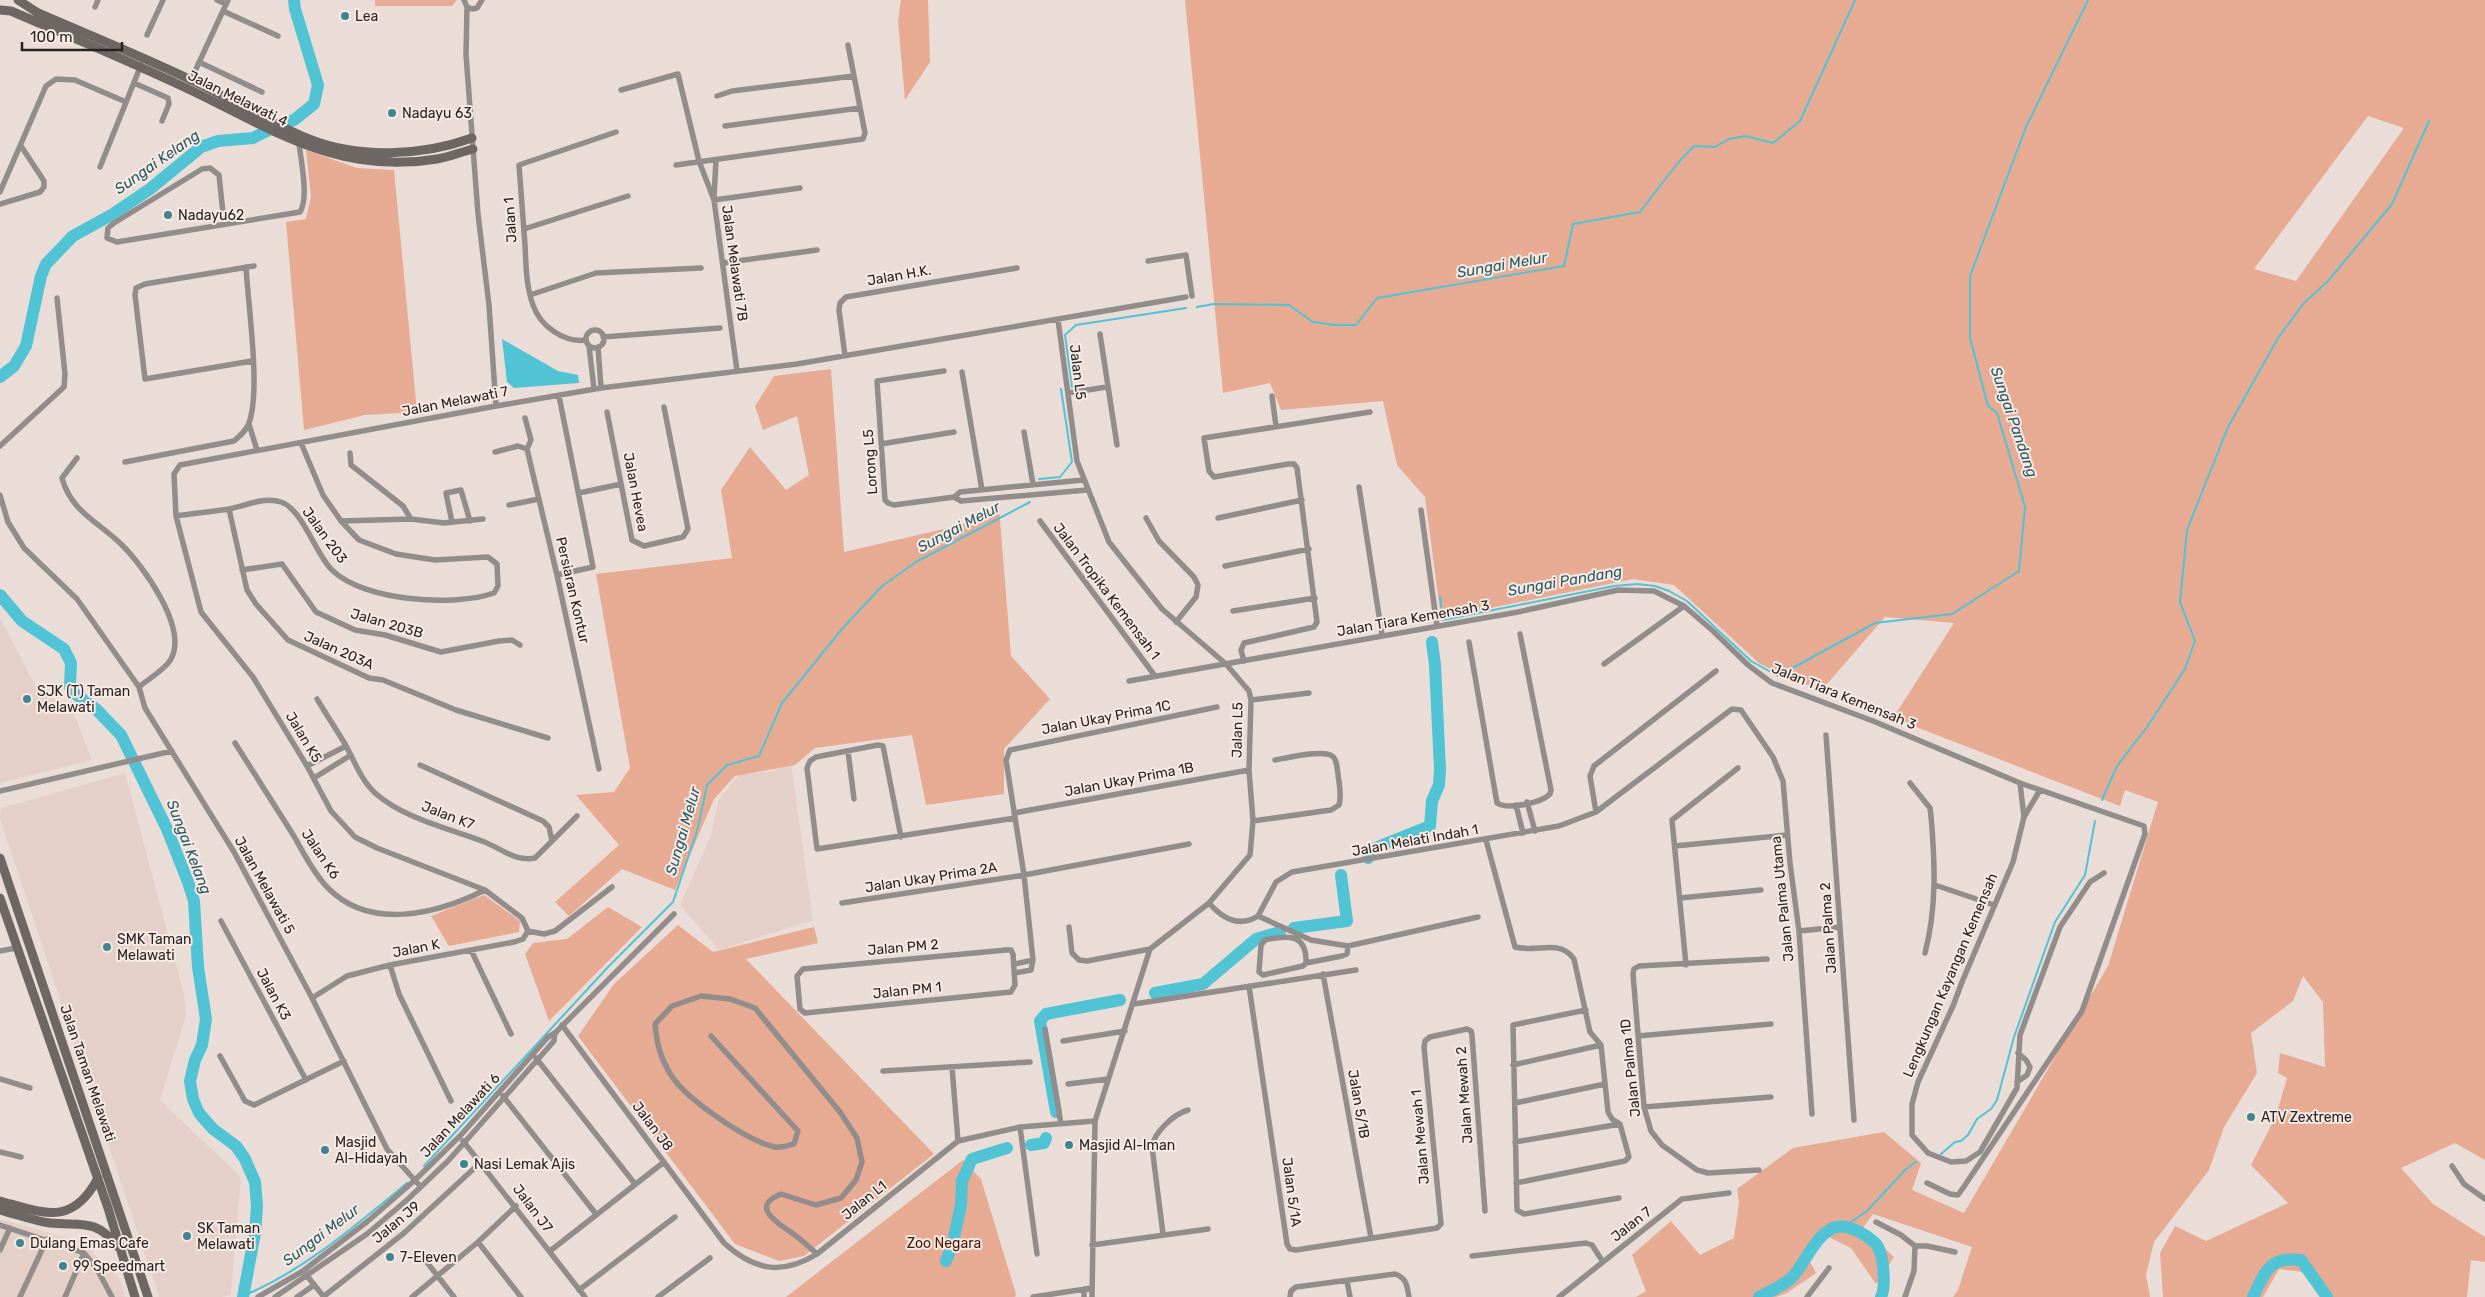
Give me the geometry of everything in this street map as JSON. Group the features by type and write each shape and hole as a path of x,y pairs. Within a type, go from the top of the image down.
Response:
{"street":[{"name":"Jalan Melawati 4","path":"18,0 38,13 142,63 254,124 336,148 358,151 415,151 452,146 472,138"},
{"path":"95,7 98,0"},
{"path":"147,35 163,0"},
{"path":"188,89 227,2 217,0"},
{"path":"464,0 466,7 466,55 472,138 478,214 489,305 496,406"},
{"path":"466,7 478,8 483,1"},
{"name":"Jalan Melawati 4","path":"0,10 11,11 142,63 191,80 260,116 299,144 334,155 382,162 434,160 473,149"},
{"path":"223,11 278,36"},
{"path":"676,165 861,140 865,133 848,45"},
{"path":"199,62 262,92"},
{"path":"100,167 142,63"},
{"name":"Jalan Melawati 7B","path":"621,90 678,74 699,161 714,200 737,371"},
{"path":"717,96 732,91 854,76"},
{"path":"0,192 46,86 56,79 75,80 126,102"},
{"path":"134,83 168,98 169,104 162,121"},
{"path":"725,126 860,108"},
{"name":"Jalan 1","path":"588,343 566,338 551,330 538,317 530,295 519,165 616,132"},
{"path":"224,223 219,175 210,168 202,169 114,223 108,228 107,238 117,242 300,212 303,204 304,186 299,144"},
{"path":"0,204 40,192 44,187 44,181 21,146"},
{"path":"716,160 714,200 800,188"},
{"path":"524,229 628,196"},
{"path":"723,263 817,250"},
{"name":"Jalan Melawati 7","path":"180,465 601,388 798,364 1189,296 1186,255 1148,261"},
{"path":"252,361 145,379 136,305 136,288 145,284 254,266"},
{"path":"246,268 253,404 249,424 257,450"},
{"path":"530,295 596,273 701,268"},
{"name":"Jalan H.K.","path":"846,356 839,310 842,299 1017,268"},
{"path":"0,446 64,387 65,374 58,298"},
{"name":"Jalan L5","path":"1058,320 1076,461 1098,519 1114,552 1146,592 1176,622 1226,664 1249,691 1251,700 1249,770 1253,820 1250,855 1209,903 1150,949"},
{"path":"603,337 720,328"},
{"path":"594,390 587,335 593,331 600,333 603,337"},
{"path":"1100,334 1117,445"},
{"path":"601,388 598,348 602,344 603,337"},
{"path":"588,343 598,348"},
{"name":"Lorong L5","path":"944,371 877,381 885,500 888,503 894,505 954,497 960,492 1083,480"},
{"path":"962,372 982,490"},
{"path":"1068,393 1107,387"},
{"path":"557,575 594,567 559,396"},
{"path":"1272,396 1276,426"},
{"name":"Jalan Hevea","path":"607,412 632,540 644,546 683,537 688,529 664,407"},
{"path":"1244,661 1241,650 1244,644 1314,627 1317,622 1297,468 1291,464 1220,477 1210,475 1204,438 1370,412"},
{"name":"Persiaran Kontur","path":"526,418 531,440 527,449 557,575 599,769"},
{"path":"125,462 234,440 249,424"},
{"path":"882,444 954,432"},
{"path":"1024,432 1033,484"},
{"path":"301,443 323,495 341,521 411,519 438,523 483,520"},
{"path":"495,452 518,446 527,449"},
{"path":"350,453 351,465 403,506 411,519"},
{"path":"76,458 62,478 66,492 73,504 123,546 164,600 171,622 175,651 170,662 139,687"},
{"name":"Jalan K5","path":"180,465 174,474 176,516 201,612 253,677 314,778 331,811 356,837 377,848 485,890 522,918 528,931"},
{"path":"579,493 622,484"},
{"path":"1359,487 1382,635"},
{"path":"452,522 446,493 461,490 470,521"},
{"name":"Lorong L5","path":"954,497 961,501 1087,490"},
{"name":"Jalan Melawati 5","path":"0,495 8,522 24,548 78,599 139,687 145,708 234,852 312,998 387,1148 420,1186"},
{"path":"509,505 539,498"},
{"name":"Jalan 203","path":"176,516 229,509 273,500 286,504 332,571 349,581 375,592 412,599 474,599 494,593 498,586 497,564 488,557 434,560 396,554 359,540 341,521"},
{"path":"1218,518 1302,500"},
{"name":"Jalan 203A","path":"229,509 248,590 256,604 288,640 369,678 383,680 456,710 548,738"},
{"path":"1421,510 1437,626"},
{"path":"1146,518 1159,541 1194,577 1198,585 1196,597 1176,622"},
{"name":"Jalan Tropika Kemensah 1","path":"1040,521 1155,676"},
{"path":"1225,566 1308,549"},
{"name":"Jalan 203B","path":"242,570 282,564 316,612 355,630 385,635 441,652 505,640 512,640 520,645"},
{"name":"Jalan Tiara Kemensah 3","path":"1129,680 1518,612 1618,590 1654,591 1684,606 1748,665 1772,682 1873,720 2020,783 2144,826 2145,834 2098,972 2078,1019 1958,1195 1950,1194 1927,1183"},
{"path":"1233,611 1315,598"},
{"path":"1604,664 1684,606"},
{"path":"1469,642 1497,803 1503,806 1516,805 1548,796 1551,786 1520,634"},
{"path":"1596,812 1590,776 1594,766 1716,671"},
{"path":"1251,700 1309,693"},
{"name":"Jalan K7","path":"317,698 361,775 374,792 394,807 493,845 516,858 526,860 536,858 577,816"},
{"name":"Jalan Ukay Prima 1C","path":"1015,816 1006,760 1008,753 1014,748 1218,707"},
{"name":"Jalan Palma Utama","path":"1726,714 1732,709 1741,710 1780,770 1798,931 1812,1114"},
{"name":"Jalan Melati Indah 1","path":"1258,916 1276,882 1292,872 1486,840 1571,823 1596,812 1726,714"},
{"name":"Jalan Palma 2","path":"1826,735 1854,1120"},
{"name":"Jalan K6","path":"235,743 327,887 350,905 376,914 415,912 459,903 485,890"},
{"path":"854,799 848,751 878,745 883,746 901,837"},
{"path":"307,766 346,746"},
{"path":"0,792 113,763 172,751"},
{"name":"Jalan Ukay Prima 1B","path":"848,751 816,757 810,761 807,768 818,849 901,837 1249,770"},
{"path":"1253,820 1330,810 1339,805 1341,796 1337,766 1331,754 1322,752 1275,760"},
{"path":"314,778 350,755"},
{"path":"420,765 543,820 549,827 552,841"},
{"path":"1738,768 1672,820 1686,965 1767,959"},
{"path":"1910,783 1930,808 1934,885 1933,919 1925,953"},
{"name":"Lengkungan Kayangan Kemensah","path":"2020,783 2024,816"},
{"name":"Lengkungan Kayangan Kemensah","path":"2017,1082 2014,1094 1980,1152 1966,1161 1951,1162 1928,1153 1912,1135 1912,1104 1918,1082 1953,1006 2012,862 2024,816 2040,790"},
{"path":"1527,802 1535,830"},
{"path":"1516,805 1523,833"},
{"path":"1015,816 1024,875 1033,960 1031,970 1015,973 1015,964 1033,960"},
{"path":"1675,846 1787,835"},
{"path":"1486,840 1515,947 1527,950 1556,946 1568,951 1574,959 1590,1032 1601,1045 1608,1112 1612,1119 1620,1124 1629,1152 1629,1158 1626,1161 1516,1183"},
{"name":"Jalan Ukay Prima 2A","path":"842,903 1024,875 1189,844"},
{"name":"Jalan Taman Melawati","path":"0,858 148,1297"},
{"path":"2017,1082 2020,1036 2060,927 2090,882 2104,872"},
{"path":"1934,885 1994,905"},
{"path":"528,931 544,934 555,931 612,887"},
{"path":"1680,898 1761,890"},
{"name":"Jalan Taman Melawati","path":"0,898 98,1178 136,1297"},
{"path":"1209,903 1216,911 1235,922 1246,923 1258,916 1311,940 1348,946 1478,917"},
{"name":"Jalan Melawati 6","path":"275,1297 308,1277 367,1234 420,1186 465,1142 533,1053 674,914"},
{"name":"Jalan K3","path":"221,921 306,1080"},
{"path":"1069,927 1072,953 1079,960 1087,961 1150,949 1134,1004 1095,1121 1092,1297"},
{"path":"1798,931 1840,927"},
{"name":"Jalan K","path":"312,998 347,976 390,965 520,940 528,931"},
{"path":"1306,963 1306,952 1300,941 1293,936 1284,935 1265,940 1261,945 1259,972 1263,975 1304,966 1306,963 1342,956 1347,954 1348,946"},
{"path":"0,951 16,948"},
{"path":"471,950 511,1034"},
{"name":"Jalan PM 2","path":"801,1012 797,976 803,969 1010,950 1015,964"},
{"path":"390,965 399,994 451,1101"},
{"name":"Jalan Palma 1D","path":"1686,965 1634,968 1644,1107 1651,1131 1662,1145 1698,1170 1708,1173 1759,1170"},
{"path":"1134,1004 1356,970"},
{"name":"Jalan PM 1","path":"801,1012 1011,992 1014,989 1015,973"},
{"name":"Jalan 5/1B","path":"1323,974 1371,1238"},
{"name":"Jalan 5/1A","path":"1249,986 1287,1244 1290,1249 1296,1250 1437,1228 1440,1224"},
{"path":"711,1036 798,1131 794,1144 777,1148 746,1135 707,1110 673,1077 657,1048 655,1024 672,1006 701,996 730,999 755,1008 840,1112 856,1138 862,1162 856,1180 841,1198 816,1205 780,1194 773,1197 768,1205 768,1214 772,1220 795,1235 817,1254"},
{"path":"1586,1010 1515,1023 1512,1028 1517,1210 1524,1214 1619,1198"},
{"path":"1638,1036 1771,1024"},
{"name":"Jalan J8","path":"562,1025 724,1243"},
{"path":"1045,1029 1061,1124"},
{"name":"Jalan Mewah 2","path":"1424,1047 1425,1041 1430,1037 1467,1030 1471,1031 1486,1211"},
{"path":"1063,1041 1125,1031"},
{"name":"Jalan Melawati 6","path":"259,1297 304,1271 368,1221 415,1180 554,1042 555,1033"},
{"path":"1513,1064 1601,1045"},
{"name":"Jalan Mewah 1","path":"1424,1047 1440,1224"},
{"path":"533,1053 635,1184"},
{"path":"2017,1082 2027,1076 2030,1068 2026,1060 2018,1053"},
{"path":"220,1056 245,1101 254,1105 344,1061"},
{"path":"883,1071 1030,1062"},
{"path":"952,1067 958,1141"},
{"path":"0,1079 30,1088"},
{"path":"1068,1084 1108,1080"},
{"path":"1515,1103 1605,1084"},
{"path":"501,1095 596,1214"},
{"path":"1644,1107 1771,1097"},
{"path":"1163,1234 1152,1147 1153,1139 1157,1132 1188,1110"},
{"name":"Jalan L1","path":"724,1243 739,1256 755,1264 774,1268 793,1266 817,1254 958,1141 1020,1127 1095,1121"},
{"path":"1515,1142 1620,1124"},
{"path":"1020,1127 1037,1254"},
{"name":"Jalan J7","path":"460,1136 585,1297"},
{"path":"0,1152 21,1157"},
{"name":"Jalan J9","path":"323,1297 404,1233 480,1162"},
{"path":"550,1251 664,1162"},
{"path":"2452,1166 2464,1184 2485,1199"},
{"path":"0,1201 40,1212 63,1211 83,1202 98,1178"},
{"name":"Jalan 7","path":"1559,1297 1682,1199 1729,1192"},
{"path":"412,1297 478,1242 516,1206"},
{"path":"0,1210 49,1223 96,1226 108,1234 122,1252"},
{"path":"580,1290 675,1217"},
{"path":"1876,1222 1901,1234 1916,1246 1928,1246 1955,1252"},
{"path":"0,1225 84,1252 97,1268 112,1297"},
{"path":"0,1250 10,1228"},
{"path":"1092,1245 1208,1229"},
{"path":"20,1297 47,1239"},
{"path":"478,1242 521,1297"},
{"path":"1472,1256 1586,1243 1592,1245 1603,1262"},
{"path":"1904,1297 1914,1271 1916,1246"},
{"path":"65,1297 84,1252"},
{"path":"422,1256 454,1297"},
{"path":"658,1297 710,1258"},
{"path":"1807,1297 1829,1268"},
{"path":"1290,1294 1296,1288 1395,1274 1402,1276 1406,1282 1409,1297"},
{"path":"308,1277 323,1297"},
{"path":"1347,1281 1350,1297"},
{"path":"297,1297 314,1285"},
{"path":"1032,1297 1092,1288"},
{"path":"1084,1289 1084,1297"}],"shaded area":[{"name":"SJK (T) Taman Melawati","path":"0,617 39,693 71,706 92,760 0,783"},
{"path":"790,756 813,920 719,950 680,905 711,835 719,799 739,775 774,771"},
{"name":"SMK Taman Melawati","path":"125,773 184,994 186,1016 160,1100 241,1177 231,1295 222,1297 159,1297 0,819 1,808"},
{"path":"0,1219 82,1242 119,1278 125,1297 0,1297"}],"green space":[{"path":"375,0 457,0 452,6 375,6"},
{"path":"901,0 928,0 930,62 905,100 898,21"},
{"path":"1185,0 2485,0 2485,1160 2455,1143 2401,1168 2433,1204 2485,1237 2485,1262 2471,1260 2467,1297 2329,1297 2317,1274 2279,1269 2263,1297 2163,1297 2160,1253 2175,1226 2206,1241 2288,1203 2251,1165 2276,1116 2287,1078 2278,1073 2280,1053 2325,1067 2323,1002 2303,976 2293,1001 2251,1033 2257,1073 2224,1127 2209,1170 2154,1242 2146,1275 2150,1297 1953,1297 1958,1290 1972,1247 1873,1214 1862,1229 1894,1257 1876,1284 1851,1248 1819,1232 1809,1260 1816,1273 1787,1293 1776,1297 1636,1297 1646,1291 1632,1255 1671,1221 1700,1255 1734,1238 1739,1202 1737,1189 1793,1148 1884,1132 1921,1163 1912,1190 1964,1213 2108,966 2158,802 2125,790 2120,806 1893,718 1954,623 1885,617 1821,691 1760,664 1674,585 1633,579 1441,618 1425,497 1397,465 1383,401 1281,410 1270,383 1223,393","holes":["2368,116 2404,128 2296,281 2254,269"]},
{"path":"306,150 357,168 394,170 417,412 365,415 304,430 286,222 306,219 311,197"},
{"path":"831,369 844,552 961,525 999,507 1011,656 1050,699 1004,749 1004,794 926,805 912,735 815,748 795,765 735,776 714,799 675,890 622,869 569,916 555,902 619,845 576,795 614,792 630,768 596,574 732,558 721,490 750,447 786,490 809,475 797,416 763,430 755,406 774,376"},
{"path":"484,895 520,921 519,932 449,946 431,916"},
{"path":"608,907 642,927 549,1021 525,954 533,943 567,939"},
{"path":"678,925 713,952 814,927 818,943 746,959 934,1154 804,1256 779,1261 735,1244 578,1036 614,984"},
{"name":"Zoo Negara","path":"963,1160 981,1179 1016,1294 1015,1297 786,1297"}],"water":[{"path":"502,339 558,371 578,375 579,383 514,388 507,382"}],"waterway":[{"name":"Sungai Kelang","path":"0,377 14,366 26,346 41,276 46,264 73,236 113,214 150,189 201,147 218,141 253,138 281,124 294,120 314,104 318,85 294,0"},
{"name":"Sungai Melur","path":"1197,307 1214,304 1289,305 1313,322 1356,325 1377,298 1564,266 1573,224 1640,212 1677,164 1694,146 1715,147 1729,139 1745,136 1773,143 1800,121 1855,0"},
{"name":"Sungai Pandang","path":"1440,597 1443,620 1614,586 1637,584 1655,586 1687,601 1751,661 1778,676 1875,623 1952,614 2019,571 2025,507 1997,413 1988,406 1970,338 1970,276 2026,127 2088,0"},
{"path":"2102,800 2117,766 2147,727 2185,669 2195,641 2180,602 2187,530 2228,427 2278,338 2304,303 2328,281 2392,204 2429,121"},
{"name":"Sungai Melur","path":"1072,387 1065,335 1076,325 1186,308"},
{"name":"Sungai Melur","path":"1039,479 1060,477 1072,462 1061,389"},
{"name":"Sungai Melur","path":"424,1166 608,967 673,902 697,831 707,785 727,765 759,756 782,703 842,629 882,586 916,562 1030,502"},
{"name":"Sungai Kelang","path":"0,595 22,621 64,649 71,663 70,687 74,693 96,709 121,735 167,829 188,882 194,901 198,967 206,1019 202,1045 195,1060 190,1081 193,1099 199,1113 213,1129 236,1146 245,1159 255,1182 257,1206 255,1233 243,1297"},
{"name":"Sungai Pandang","path":"1368,858 1370,850 1430,826 1432,801 1439,785 1440,769 1435,665 1432,642"},
{"path":"1941,1154 1955,1142 1961,1141 1968,1135 1977,1119 1991,1109 1997,1100 2014,1037 2055,922 2085,875 2095,821"},
{"name":"Sungai Pandang","path":"1294,928 1347,921 1341,875"},
{"name":"Sungai Pandang","path":"1155,993 1203,984 1256,939 1280,932"},
{"name":"Sungai Pandang","path":"1056,1112 1040,1021 1046,1014 1120,1000"},
{"name":"Sungai Pandang","path":"1031,1145 1044,1143 1046,1138"},
{"name":"Sungai Pandang","path":"946,1261 952,1246 961,1205 962,1181 972,1159 1007,1148"},
{"path":"1845,1226 1867,1211 1906,1169 1916,1162"},
{"name":"Sungai Melur","path":"243,1296 309,1260 407,1183"},
{"path":"1759,1297 1792,1278 1820,1238 1831,1229 1837,1227 1855,1230 1872,1240 1879,1248 1883,1270 1883,1292 1881,1297"},
{"path":"2253,1297 2265,1273 2275,1263 2290,1259 2301,1260 2327,1297"}],"place":[{"name":"Lea","path":"345,16"},
{"name":"Nadayu 63","path":"392,113"},
{"name":"Nadayu62","path":"168,215"},
{"name":"SJK (T) Taman Melawati","path":"27,699"},
{"name":"SMK Taman Melawati","path":"107,947"},
{"name":"ATV Zextreme","path":"2251,1117"},
{"name":"Masjid Al-Iman","path":"1069,1145"},
{"name":"Masjid Al-Hidayah","path":"325,1150"},
{"name":"Nasi Lemak Ajis","path":"464,1164"},
{"name":"SK Taman Melawati","path":"187,1236"},
{"name":"Dulang Emas Cafe","path":"20,1243"},
{"name":"7-Eleven","path":"390,1257"},
{"name":"99 Speedmart","path":"63,1266"}]}
